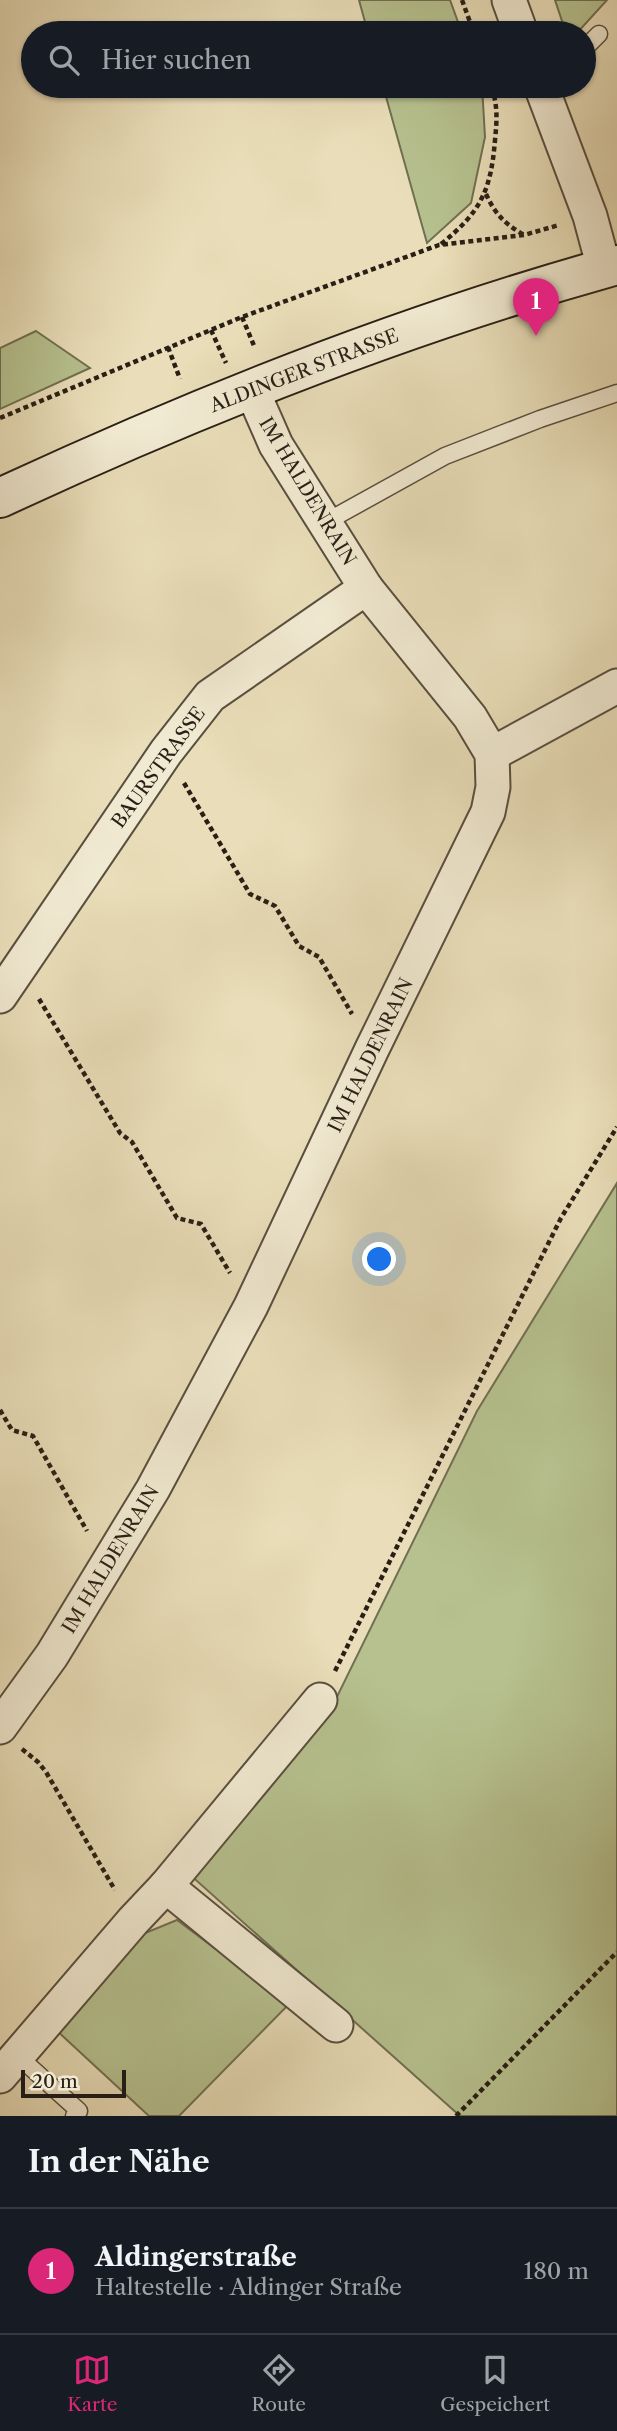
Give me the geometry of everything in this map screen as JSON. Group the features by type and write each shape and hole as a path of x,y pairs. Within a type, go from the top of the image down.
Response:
{"main road":[{"name":"ALDINGER STRASSE","path":"0,498 251,388 377,340 610,266"}],"street":[{"path":"509,0 517,21"},
{"path":"546,98 610,266"},
{"name":"IM HALDENRAIN","path":"11,1738 52,1655 153,1489 251,1306 488,812 493,787 492,754 470,717 366,588 276,445 251,388"},
{"name":"BAURSTRASSE","path":"0,996 166,752 210,696 366,588"},
{"path":"492,754 617,686"},
{"path":"9,2066 166,1886 320,1700"},
{"path":"166,1886 336,2025"}],"lane":[{"path":"596,37 599,34"},
{"path":"324,523 445,456 617,393"},
{"path":"9,2066 79,2111 74,2116"}],"path":[{"path":"462,0 470,21"},
{"path":"439,245 459,229 486,193 493,169 498,112 494,98"},
{"path":"486,193 495,212 507,225 524,235"},
{"path":"0,418 242,317 439,245 524,235 590,216"},
{"path":"166,752 250,894 275,906 299,946 319,957 372,1049"},
{"path":"19,965 120,1133 132,1142 177,1218 201,1224 251,1306"},
{"path":"320,1700 561,1218 617,1127"},
{"path":"0,1410 12,1430 33,1436 107,1565"},
{"path":"11,1738 46,1772 133,1921"},
{"path":"456,2116 617,1952"}],"green space":[{"path":"359,0 450,0 458,21 365,21"},
{"path":"555,0 607,0 588,21 562,21"},
{"path":"386,98 483,98 485,137 471,203 427,243"},
{"path":"36,331 90,368 0,409 0,348"},
{"path":"617,1183 617,2116 460,2116 188,1873 332,1707 477,1411"},
{"path":"177,1920 289,2004 179,2116 149,2116 55,2029 133,1938"}],"place":[{"name":"Aldingerstraße","path":"536,336"}]}
